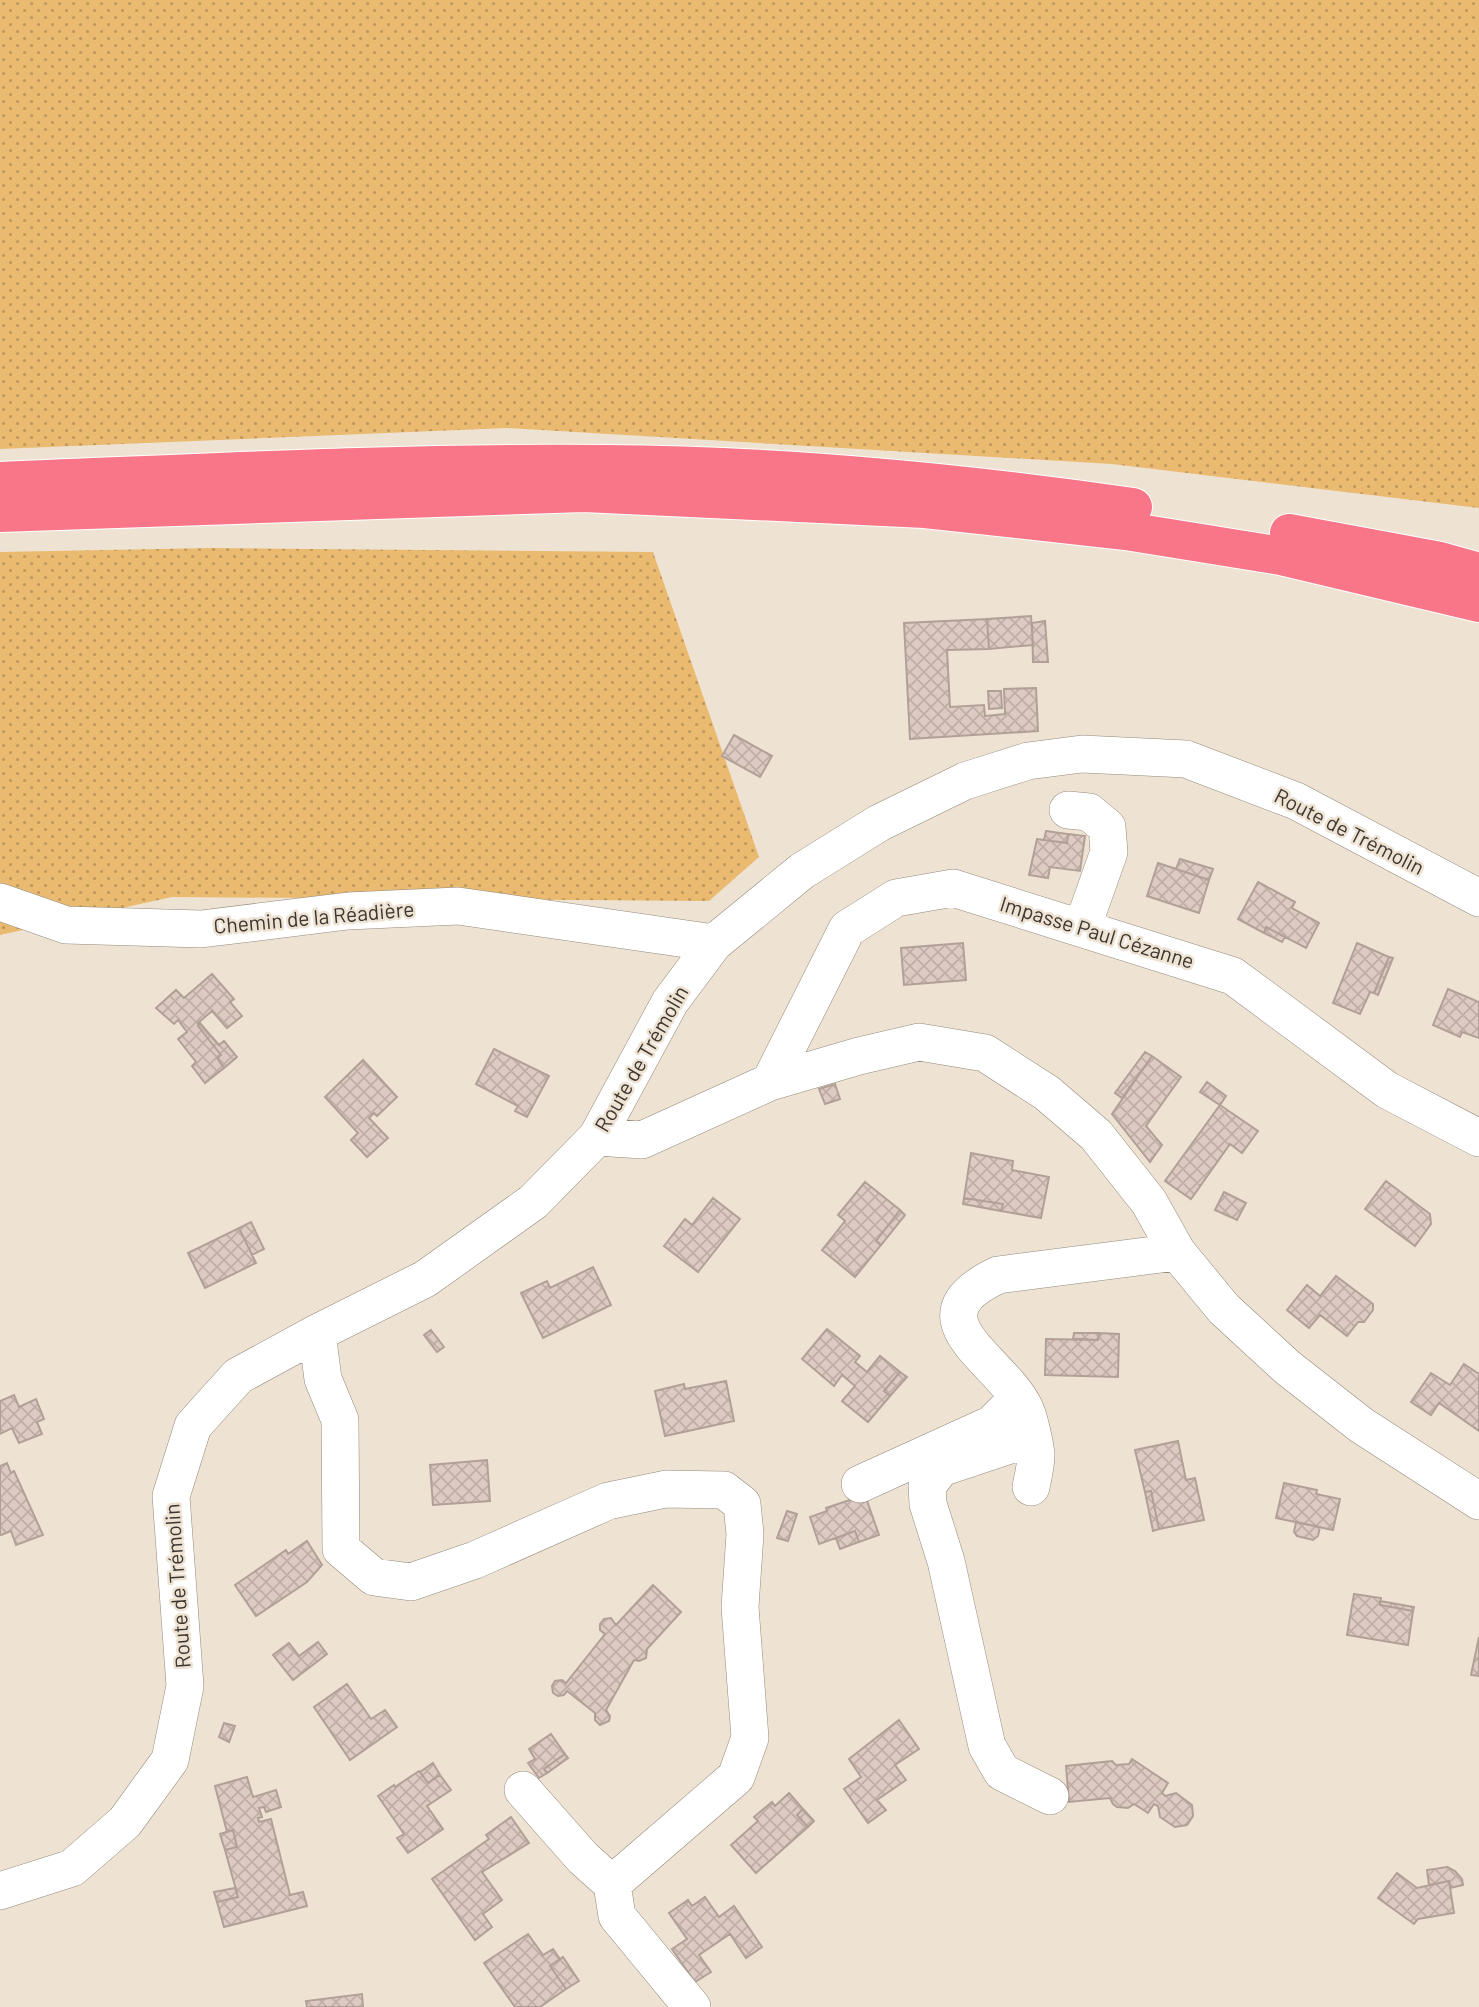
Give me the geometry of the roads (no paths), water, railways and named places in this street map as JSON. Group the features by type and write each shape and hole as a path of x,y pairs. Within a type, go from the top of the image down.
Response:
{"highway":[{"path":"0,481 311,468 552,464 791,470 1041,494 1191,515 1440,561 1479,572"},
{"path":"0,513 584,494 925,509 1126,531 1281,556 1479,603"}],"street":[{"name":"Route de Trémolin","path":"0,1891 72,1868 125,1822 170,1760 185,1686 170,1496 193,1426 238,1376 317,1332 425,1279 533,1202 597,1137 670,1002 714,943 802,871 879,824 965,782 1028,761 1083,754 1186,759 1296,801 1479,898"},
{"path":"1068,810 1089,812 1107,827 1109,852 1082,928"},
{"name":"Impasse Paul Cézanne","path":"770,1082 847,929 896,898 953,888 1233,976 1387,1090 1479,1138"},
{"name":"Chemin de la Réadière","path":"0,902 66,925 201,929 348,911 458,906 714,943"},
{"path":"597,1137 642,1140 770,1082 919,1042 985,1053 1047,1093 1096,1135 1150,1202 1177,1252 1224,1309 1287,1367 1361,1424 1479,1502"},
{"path":"1031,1487 1036,1455 1025,1408 996,1370 965,1338 958,1318 963,1298 979,1284 998,1275 1177,1252"},
{"path":"317,1332 323,1379 340,1420 341,1549 374,1577 411,1582 475,1560 608,1501 666,1489 724,1490 742,1504 745,1534 740,1607 750,1738 736,1777 612,1884"},
{"path":"860,1484 992,1424 1018,1398"},
{"path":"1031,1438 941,1468 927,1486 928,1504 946,1560 987,1746 1002,1772 1050,1796"},
{"path":"523,1790 583,1858 612,1884 617,1916 692,2007"}]}
